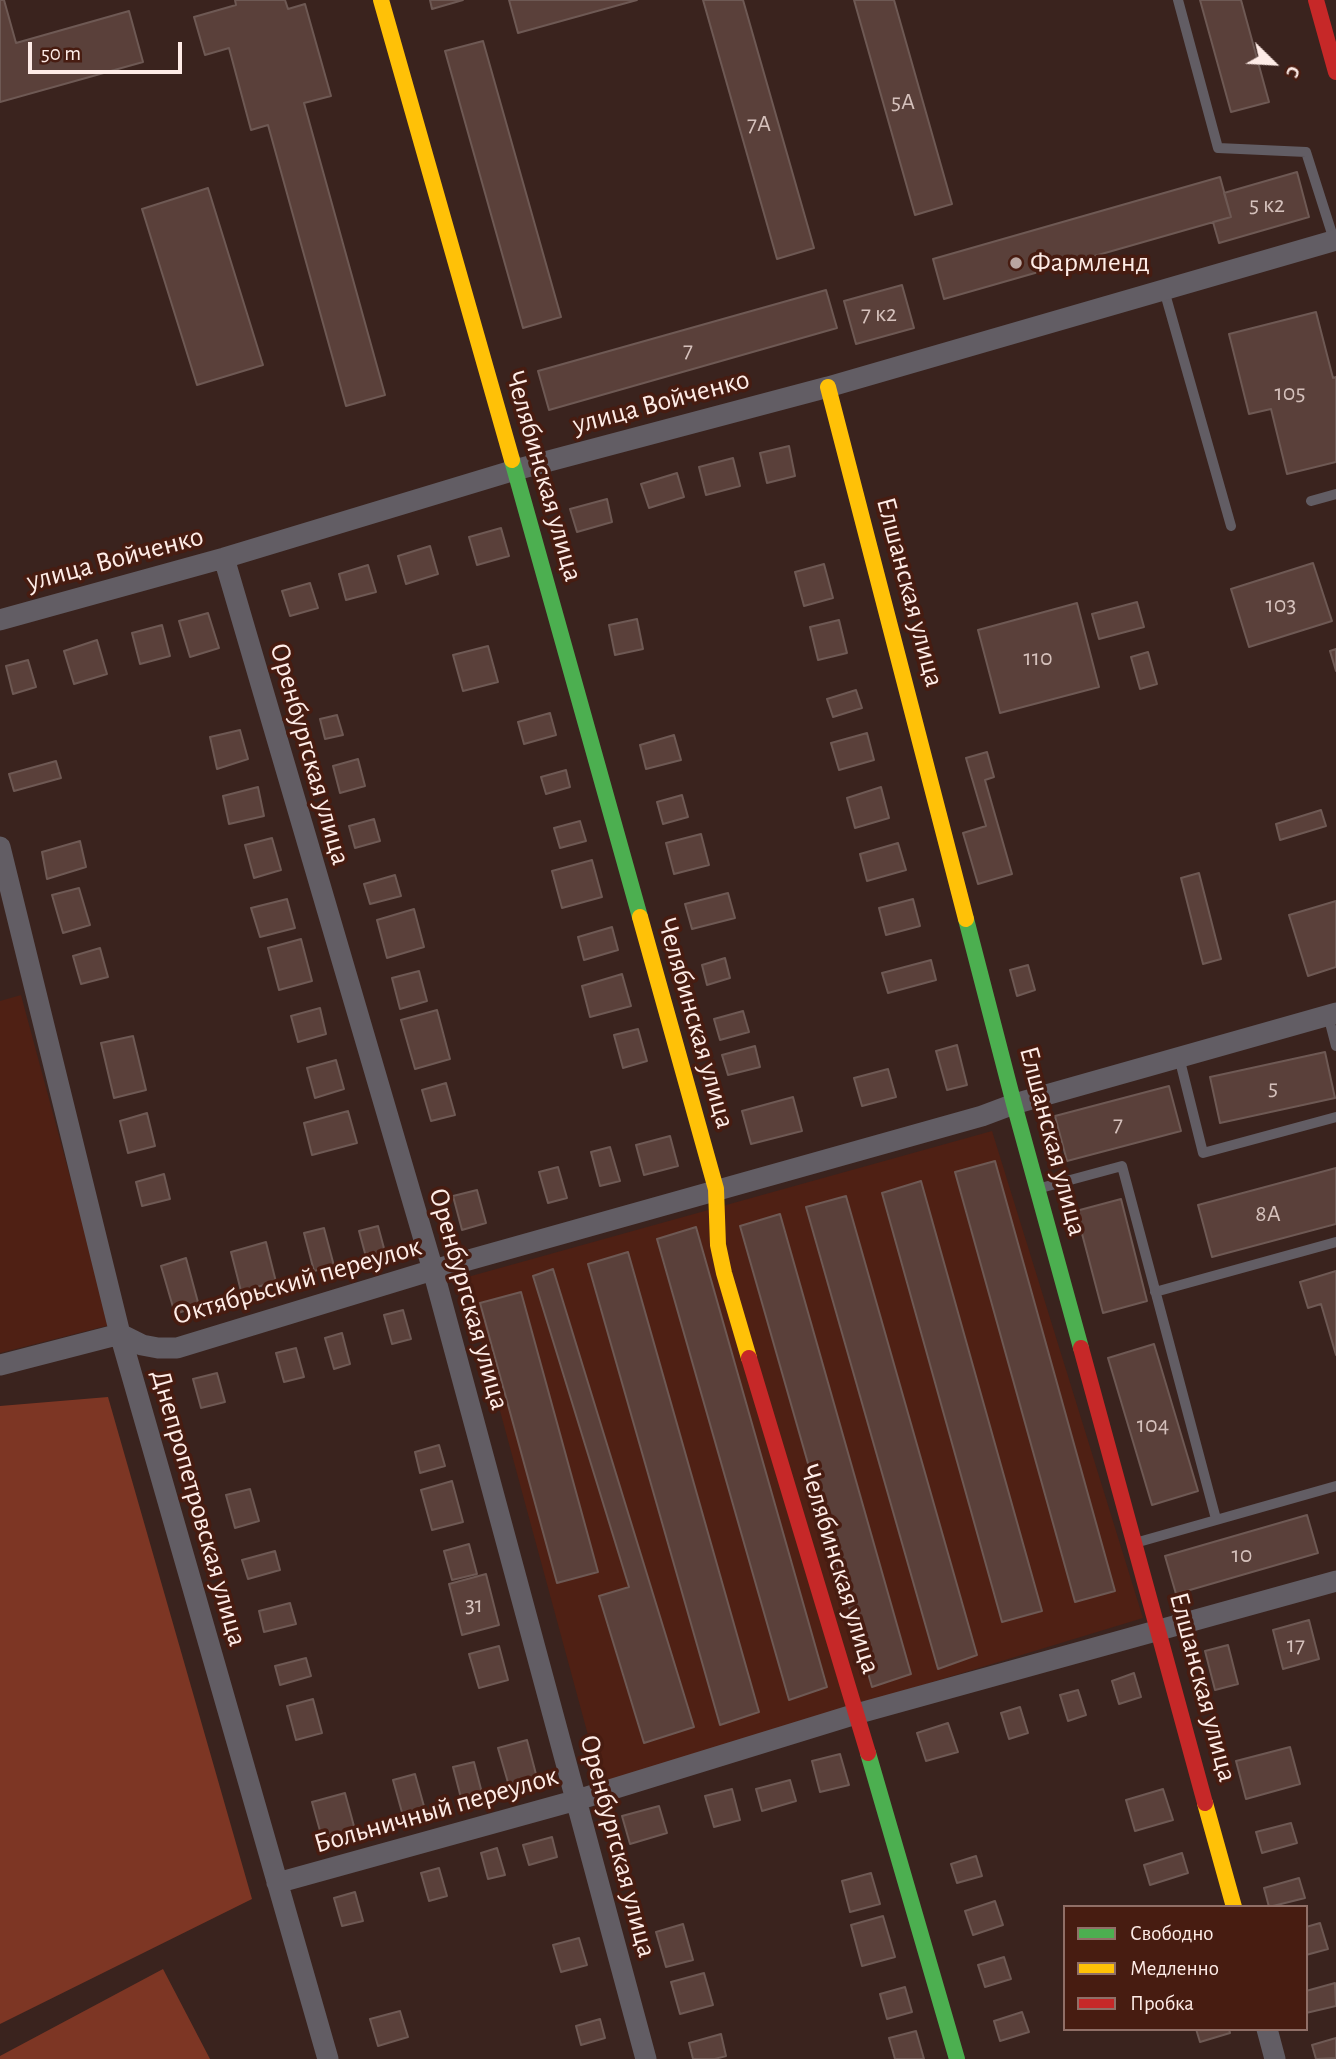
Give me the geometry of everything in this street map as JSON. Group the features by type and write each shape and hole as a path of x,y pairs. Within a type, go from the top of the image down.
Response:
{"street":[{"name":"Челябинская улица","path":"381,0 716,1189 718,1245 724,1273 957,2059"},
{"path":"1316,0 1336,72"},
{"name":"улица Войченко","path":"0,620 224,558 515,470 828,387 1335,240"},
{"name":"Елшанская улица","path":"828,387 1014,1104 1233,1905"},
{"name":"Оренбургская улица","path":"224,558 433,1270 646,2059"},
{"name":"Днепропетровская улица","path":"0,847 120,1334 328,2059"},
{"name":"Октябрьский переулок","path":"120,1334 142,1345 177,1348 433,1270 982,1116 1014,1104 1332,1014"},
{"path":"0,1365 120,1334"},
{"name":"Больничный переулок","path":"277,1883 577,1800 856,1714 1336,1581"},
{"path":"1268,2031 1275,2059"}],"lane":[{"path":"1178,0 1218,148 1306,152 1335,240"},
{"path":"1164,290 1231,526"},
{"path":"1311,501 1336,494"},
{"path":"1332,1014 1336,1046"},
{"path":"1179,1057 1203,1153 1336,1117"},
{"path":"1037,1189 1122,1166 1216,1519"},
{"path":"1156,1292 1336,1242"},
{"path":"1135,1543 1336,1486"}],"shaded area":[{"path":"21,995 110,1325 0,1353 0,1001"},
{"path":"992,1131 1143,1618 601,1783 464,1278"},
{"path":"108,1397 252,1899 0,2024 0,1406"},
{"path":"163,1969 210,2059 0,2059 0,2056"}],"building":[{"path":"0,0 4,0 16,43 129,11 143,62 0,102"},
{"path":"235,0 285,0 288,9 305,4 331,96 304,103 385,395 346,406 268,125 251,130 229,48 205,55 194,17 236,5"},
{"path":"430,0 463,0 432,9"},
{"path":"509,0 637,0 518,33"},
{"path":"703,0 743,0 814,248 777,259"},
{"path":"854,0 894,0 952,204 915,215"},
{"path":"1200,0 1241,0 1269,102 1231,112"},
{"path":"483,41 561,317 523,328 445,51"},
{"path":"1297,172 1309,217 1219,243 1213,222 1231,217 1224,193"},
{"path":"1220,177 1231,217 944,299 933,259"},
{"path":"208,188 263,365 197,385 142,209"},
{"path":"902,285 914,328 856,344 844,301"},
{"path":"826,290 837,328 549,410 538,371"},
{"path":"1316,312 1333,378 1336,377 1336,462 1287,474 1271,409 1249,414 1229,334"},
{"path":"789,446 795,476 767,483 760,453"},
{"path":"733,458 740,486 706,495 699,467"},
{"path":"677,473 684,497 649,508 641,484"},
{"path":"607,499 612,522 577,532 570,509"},
{"path":"501,528 509,556 477,565 469,537"},
{"path":"430,546 438,574 406,584 398,556"},
{"path":"1313,563 1332,621 1249,647 1231,589"},
{"path":"824,564 833,598 804,606 795,572"},
{"path":"368,565 376,592 346,600 339,574"},
{"path":"310,583 318,608 290,616 282,591"},
{"path":"1137,602 1144,627 1099,639 1092,614"},
{"path":"1077,603 1099,687 1000,713 978,630"},
{"path":"208,613 219,648 190,657 179,621"},
{"path":"637,619 643,649 615,655 609,625"},
{"path":"839,620 847,653 818,660 810,627"},
{"path":"162,625 170,656 140,664 132,633"},
{"path":"97,640 107,674 74,684 64,651"},
{"path":"488,646 498,682 463,691 453,655"},
{"path":"1336,649 1336,671 1330,651"},
{"path":"1148,652 1157,684 1140,689 1131,657"},
{"path":"28,660 36,687 13,694 6,666"},
{"path":"856,690 862,708 833,717 827,699"},
{"path":"550,713 556,735 524,744 518,722"},
{"path":"337,715 343,735 325,739 320,719"},
{"path":"240,730 248,759 217,769 210,737"},
{"path":"867,733 874,760 839,770 831,743"},
{"path":"674,735 681,760 646,769 640,745"},
{"path":"987,752 994,777 985,780 1012,874 978,884 963,833 986,826 966,758"},
{"path":"358,759 365,786 340,793 333,766"},
{"path":"56,761 61,778 14,791 9,774"},
{"path":"566,770 570,787 546,794 541,777"},
{"path":"258,787 264,816 229,824 223,796"},
{"path":"881,787 889,818 855,828 847,798"},
{"path":"682,795 688,817 663,824 657,802"},
{"path":"1321,810 1326,826 1280,840 1276,824"},
{"path":"374,819 380,841 355,848 349,826"},
{"path":"580,821 586,841 560,848 554,828"},
{"path":"701,834 709,865 674,874 666,843"},
{"path":"272,838 281,870 254,878 245,845"},
{"path":"80,841 86,867 47,879 42,852"},
{"path":"898,843 906,870 867,881 860,854"},
{"path":"592,860 602,897 562,908 552,871"},
{"path":"1199,873 1221,959 1203,964 1181,878"},
{"path":"395,875 401,896 370,904 364,884"},
{"path":"79,888 90,925 63,933 52,895"},
{"path":"728,893 735,918 692,929 685,904"},
{"path":"287,899 295,928 260,937 251,908"},
{"path":"913,899 920,926 886,935 879,908"},
{"path":"1336,901 1336,967 1308,976 1289,915"},
{"path":"414,909 424,947 387,958 377,920"},
{"path":"612,927 618,950 584,960 578,937"},
{"path":"301,939 312,981 279,990 268,948"},
{"path":"100,948 108,977 81,984 73,956"},
{"path":"725,958 730,978 707,985 702,965"},
{"path":"931,960 936,980 888,993 882,973"},
{"path":"1028,965 1035,990 1017,996 1010,970"},
{"path":"419,971 427,1001 400,1009 392,978"},
{"path":"622,974 631,1006 590,1017 582,986"},
{"path":"320,1008 326,1034 298,1042 291,1016"},
{"path":"437,1010 450,1059 415,1069 401,1020"},
{"path":"743,1011 749,1032 720,1040 714,1019"},
{"path":"638,1029 647,1061 623,1068 614,1035"},
{"path":"133,1036 146,1090 114,1098 101,1043"},
{"path":"957,1045 967,1085 947,1090 936,1051"},
{"path":"755,1046 760,1067 728,1075 722,1055"},
{"path":"1325,1052 1335,1098 1220,1123 1210,1077"},
{"path":"336,1060 344,1089 315,1098 307,1068"},
{"path":"888,1069 896,1097 862,1106 854,1078"},
{"path":"446,1083 455,1115 431,1121 422,1090"},
{"path":"1169,1086 1181,1131 1067,1161 1055,1116"},
{"path":"793,1097 802,1131 751,1144 742,1111"},
{"path":"348,1111 357,1143 312,1155 304,1123"},
{"path":"147,1113 155,1146 128,1153 120,1121"},
{"path":"670,1136 678,1166 644,1175 636,1145"},
{"path":"610,1147 620,1181 600,1186 591,1152"},
{"path":"995,1161 1115,1591 1075,1602 955,1172"},
{"path":"558,1167 567,1198 548,1203 539,1172"},
{"path":"1336,1168 1336,1224 1212,1257 1198,1205"},
{"path":"164,1174 170,1199 142,1206 136,1182"},
{"path":"921,1181 1042,1611 1002,1622 882,1193"},
{"path":"477,1190 486,1223 462,1230 453,1196"},
{"path":"846,1196 977,1655 938,1669 806,1207"},
{"path":"1121,1199 1147,1301 1103,1313 1076,1211"},
{"path":"780,1214 911,1674 872,1687 740,1226"},
{"path":"378,1226 385,1252 366,1257 359,1231"},
{"path":"696,1227 827,1687 789,1700 657,1239"},
{"path":"324,1228 334,1266 314,1271 304,1233"},
{"path":"266,1242 276,1282 241,1291 231,1252"},
{"path":"628,1252 759,1712 720,1725 588,1264"},
{"path":"186,1258 199,1306 175,1314 161,1266"},
{"path":"553,1269 694,1727 644,1743 599,1596 629,1587 533,1276"},
{"path":"1336,1271 1336,1355 1321,1304 1308,1308 1300,1282"},
{"path":"521,1292 598,1572 557,1583 480,1303"},
{"path":"403,1310 411,1339 392,1344 384,1315"},
{"path":"342,1333 350,1364 334,1369 325,1338"},
{"path":"1154,1344 1198,1491 1152,1505 1108,1358"},
{"path":"296,1348 304,1377 284,1382 276,1353"},
{"path":"217,1373 225,1402 201,1408 193,1379"},
{"path":"439,1445 445,1466 420,1473 415,1452"},
{"path":"452,1481 463,1522 432,1530 421,1490"},
{"path":"250,1489 259,1521 235,1528 226,1495"},
{"path":"1307,1515 1318,1553 1176,1594 1165,1556"},
{"path":"469,1544 477,1574 452,1580 444,1551"},
{"path":"275,1551 280,1570 248,1579 242,1560"},
{"path":"486,1574 499,1625 462,1635 449,1584"},
{"path":"290,1603 296,1624 264,1632 259,1611"},
{"path":"1309,1620 1319,1659 1283,1669 1273,1630"},
{"path":"1228,1645 1238,1684 1215,1690 1205,1651"},
{"path":"499,1646 508,1680 479,1688 469,1654"},
{"path":"306,1658 311,1676 280,1685 275,1666"},
{"path":"1134,1673 1141,1697 1119,1704 1112,1681"},
{"path":"1078,1690 1086,1715 1068,1721 1060,1695"},
{"path":"313,1699 322,1733 296,1740 287,1706"},
{"path":"1020,1707 1028,1733 1009,1739 1001,1713"},
{"path":"948,1723 958,1752 926,1761 917,1733"},
{"path":"527,1740 537,1778 509,1786 498,1748"},
{"path":"1290,1747 1300,1784 1246,1799 1236,1761"},
{"path":"840,1754 849,1785 820,1792 812,1761"},
{"path":"474,1762 482,1793 461,1798 453,1767"},
{"path":"415,1774 425,1810 403,1816 393,1780"},
{"path":"790,1780 796,1801 762,1811 756,1789"},
{"path":"732,1789 740,1820 714,1827 705,1796"},
{"path":"1163,1789 1173,1820 1135,1831 1126,1800"},
{"path":"345,1793 355,1830 322,1838 312,1802"},
{"path":"659,1806 667,1833 630,1844 622,1816"},
{"path":"1291,1823 1297,1843 1262,1853 1256,1832"},
{"path":"552,1837 557,1857 529,1865 523,1845"},
{"path":"497,1848 505,1875 488,1879 481,1853"},
{"path":"1182,1853 1188,1873 1150,1885 1144,1865"},
{"path":"976,1856 982,1876 957,1883 951,1864"},
{"path":"439,1868 447,1896 429,1901 421,1873"},
{"path":"871,1873 880,1904 850,1912 842,1881"},
{"path":"1299,1878 1305,1898 1268,1905 1264,1888"},
{"path":"355,1892 363,1921 342,1926 334,1898"},
{"path":"995,1901 1003,1925 973,1935 965,1911"},
{"path":"883,1916 895,1957 862,1966 851,1925"},
{"path":"1320,1923 1328,1949 1308,1954 1308,1926"},
{"path":"683,1924 693,1960 666,1967 656,1932"},
{"path":"579,1938 587,1965 561,1972 553,1945"},
{"path":"1004,1957 1011,1979 985,1987 978,1965"},
{"path":"704,1973 713,2005 680,2014 671,1982"},
{"path":"1335,1983 1336,2006 1308,2013 1308,1990"},
{"path":"905,1987 912,2012 887,2019 880,1994"},
{"path":"400,2011 408,2037 378,2046 370,2019"},
{"path":"1022,2012 1029,2032 1000,2041 994,2021"},
{"path":"600,2019 605,2038 581,2045 576,2026"},
{"path":"916,2031 924,2059 895,2059 889,2038"},
{"path":"1197,2031 1230,2031 1230,2033 1200,2042"},
{"path":"721,2034 726,2056 693,2059 689,2043"},
{"path":"1336,2038 1336,2058 1316,2059 1312,2045"}],"traffic: fast":[{"path":"512,460 640,917"},
{"path":"966,919 1081,1348"},
{"path":"868,1753 957,2059"}],"traffic: slow":[{"path":"381,0 512,460"},
{"path":"828,387 966,919"},
{"path":"640,917 716,1189 718,1245 749,1358"},
{"path":"1205,1803 1233,1905"}],"traffic: jam":[{"path":"1316,0 1336,72"},
{"path":"1081,1348 1205,1803"},
{"path":"749,1358 868,1753"}],"place":[{"name":"Фармленд","path":"1016,263"}]}
